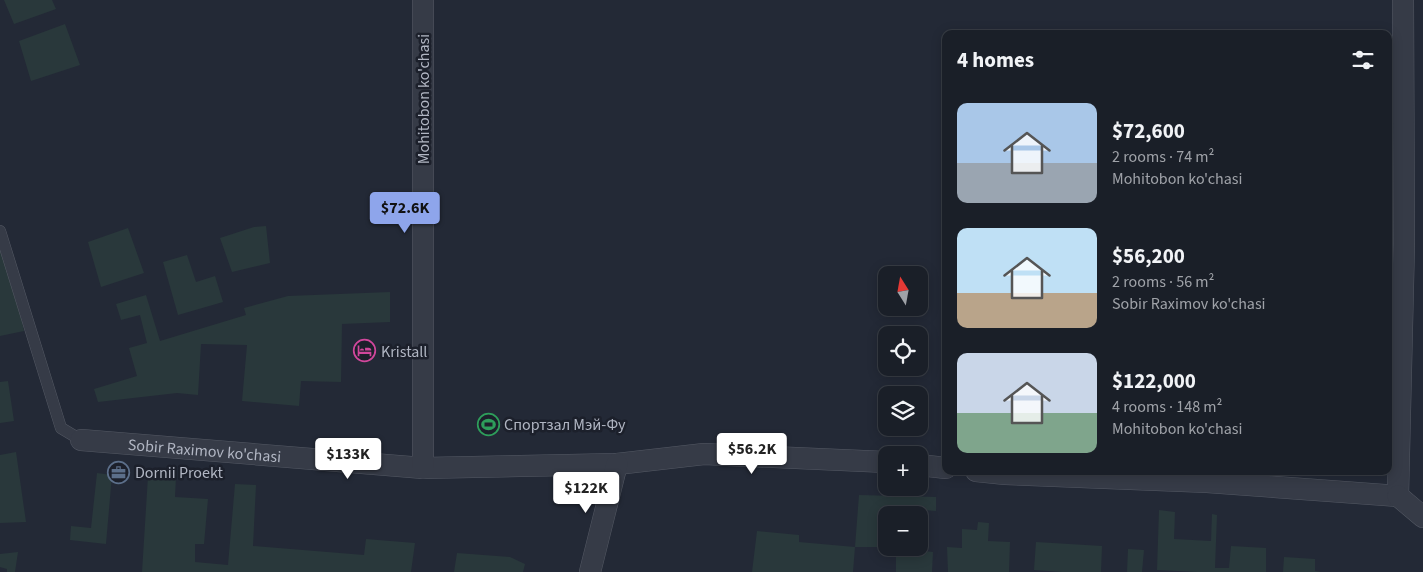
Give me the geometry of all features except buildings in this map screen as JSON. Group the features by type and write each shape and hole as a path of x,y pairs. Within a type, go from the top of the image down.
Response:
{"street":[{"name":"Mohitobon ko'chasi","path":"423,468 424,0"},
{"path":"1398,496 1404,244 1403,0"},
{"name":"Sobir Raximov ko'chasi","path":"81,440 423,468 617,464 704,454 878,462"},
{"path":"590,572 617,464"},
{"path":"928,466 942,468"},
{"path":"1030,475 1208,482 1398,496 1423,517"}],"lane":[{"name":"Sobir Raximov ko'chasi","path":"0,231 61,428 81,440"}],"shaded area":[{"path":"4,0 52,0 56,9 14,24"},
{"path":"65,24 80,65 31,81 19,41"},
{"path":"266,226 270,263 232,272 220,238 254,227"},
{"path":"128,228 144,273 101,287 88,242"},
{"path":"0,233 13,278 24,331 0,336"},
{"path":"187,255 196,282 215,276 223,302 178,315 163,262"},
{"path":"390,292 390,322 342,324 341,382 301,381 299,406 242,401 247,345 201,344 198,395 177,393 98,402 94,389 137,376 129,348 147,343 140,315 121,320 116,304 146,295 160,341 246,315 244,308 288,296"},
{"path":"8,381 14,421 0,423 0,382"},
{"path":"16,452 26,522 0,523 0,455"},
{"path":"97,473 112,475 106,544 70,540 71,526 91,528"},
{"path":"148,476 176,477 175,497 208,499 204,544 195,544 195,562 228,565 235,484 256,485 253,546 364,555 366,539 415,543 411,572 142,572"},
{"path":"859,495 936,497 936,511 928,510 928,506 878,506 878,547 855,547"},
{"path":"1159,510 1175,512 1174,539 1211,541 1212,514 1217,515 1215,568 1229,568 1231,546 1266,548 1266,572 1157,570"},
{"path":"978,522 989,523 988,541 1010,542 1009,572 948,572 947,547 962,548 962,529 977,530"},
{"path":"757,531 799,535 799,542 855,547 853,572 752,572"},
{"path":"1036,542 1102,546 1101,572 1034,570"},
{"path":"1128,549 1144,550 1142,572 1127,572"},
{"path":"928,551 933,552 932,572 896,572 896,556 928,556"},
{"path":"18,552 15,572 7,572 7,569 0,567 0,554"},
{"path":"457,553 510,557 525,564 523,572 454,572"},
{"path":"1284,557 1315,559 1315,571 1321,572 1283,572"}],"place":[{"name":"Kristall","path":"365,351"},
{"name":"Спортзал Мэй-Фу","path":"488,424"},
{"name":"Dornii Proekt","path":"119,472"}]}
